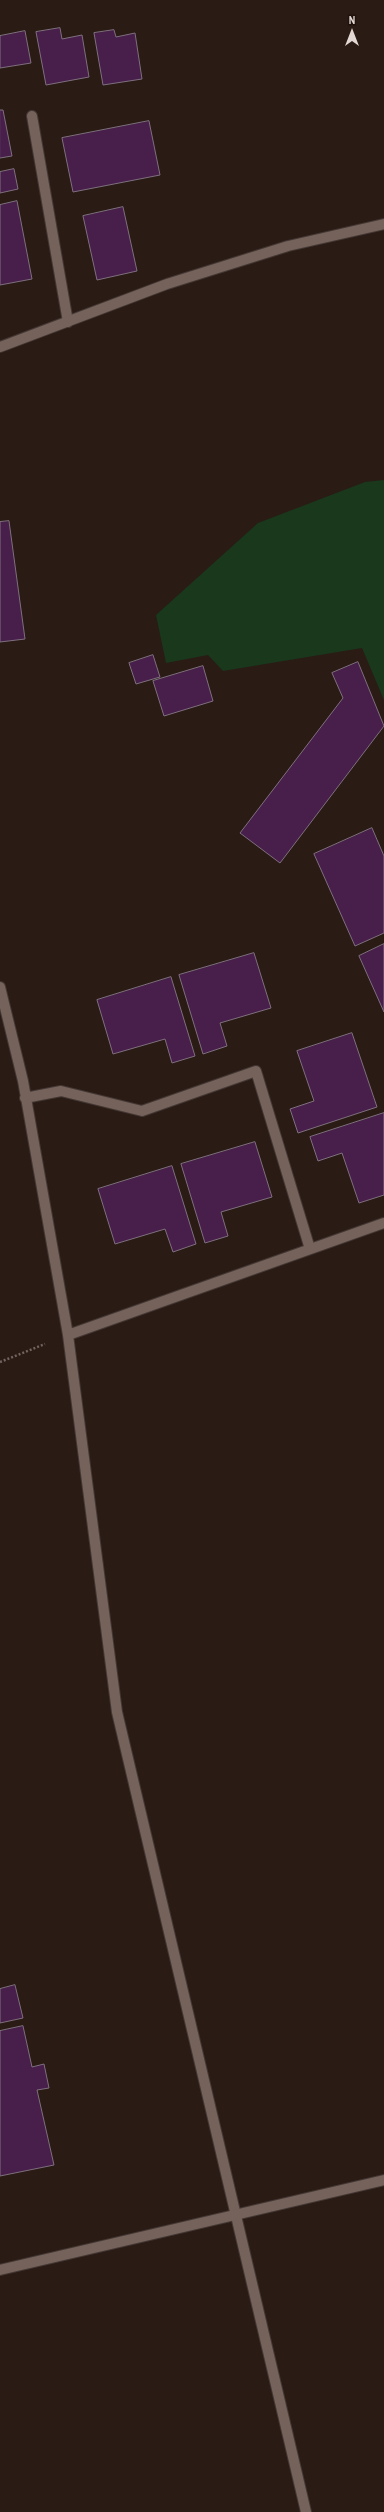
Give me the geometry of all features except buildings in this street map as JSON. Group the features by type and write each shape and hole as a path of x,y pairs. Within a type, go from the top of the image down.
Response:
{"street":[{"path":"32,116 68,322"},
{"path":"0,347 167,284 288,246 384,224"},
{"path":"0,987 25,1098 68,1335 117,1712 234,2215 306,2512"},
{"path":"25,1098 61,1091 142,1111 256,1071 310,1249"},
{"path":"68,1335 384,1223"},
{"path":"0,2270 384,2180"}],"path":[{"path":"0,1362 68,1335"}],"green space":[{"path":"384,480 384,700 362,648 223,671 208,655 166,663 156,615 258,523 365,482"}]}
